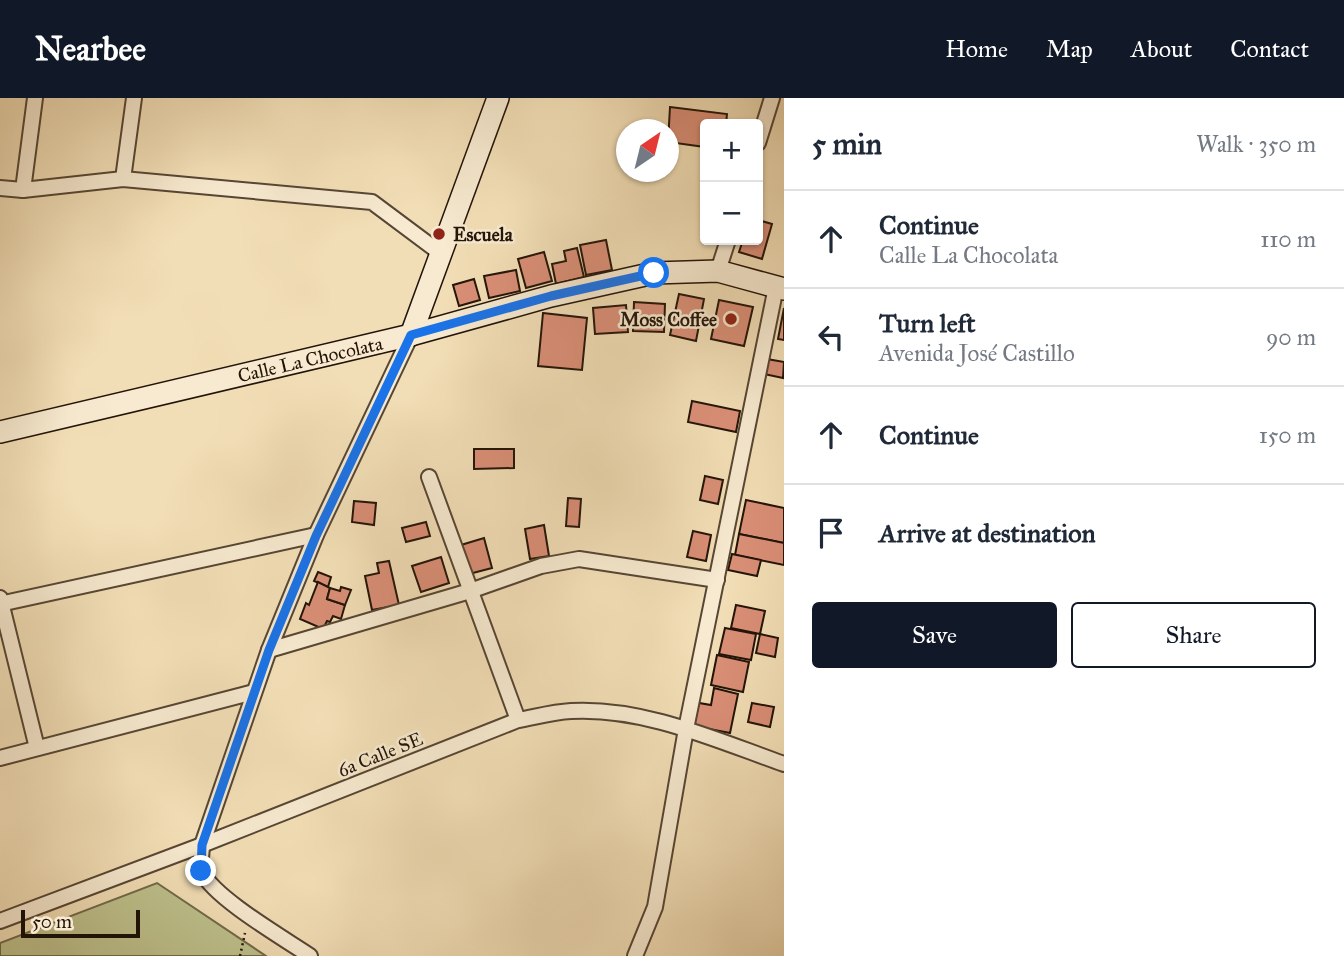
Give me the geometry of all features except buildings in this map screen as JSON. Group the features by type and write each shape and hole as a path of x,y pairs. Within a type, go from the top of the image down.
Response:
{"street":[{"path":"23,190 35,98"},
{"path":"123,180 134,98"},
{"path":"310,956 250,916 214,887 201,871 202,845 269,650 316,536 411,335 443,255 498,98"},
{"path":"763,127 772,98"},
{"path":"0,188 23,190 123,180 372,202 443,255"},
{"path":"718,271 726,245"},
{"name":"Calle La Chocolata","path":"0,432 411,335 551,296 654,273 718,271 780,288"},
{"path":"635,956 655,907 686,729 780,288"},
{"path":"429,477 518,720"},
{"path":"37,748 0,601 316,536"},
{"path":"269,650 541,566 579,559 717,580"},
{"path":"0,758 254,692"},
{"name":"6a Calle SE","path":"0,921 202,845 518,720 572,711 630,714 686,729 784,764"}],"path":[{"path":"240,956 250,916"}],"green space":[{"path":"157,883 266,956 0,956 0,943"}],"place":[{"name":"Escuela","path":"439,234"},
{"name":"Moss Coffee","path":"731,319"}],"route":[{"path":"201,871 202,845 269,650 316,536 411,335 551,296 654,273"}]}
